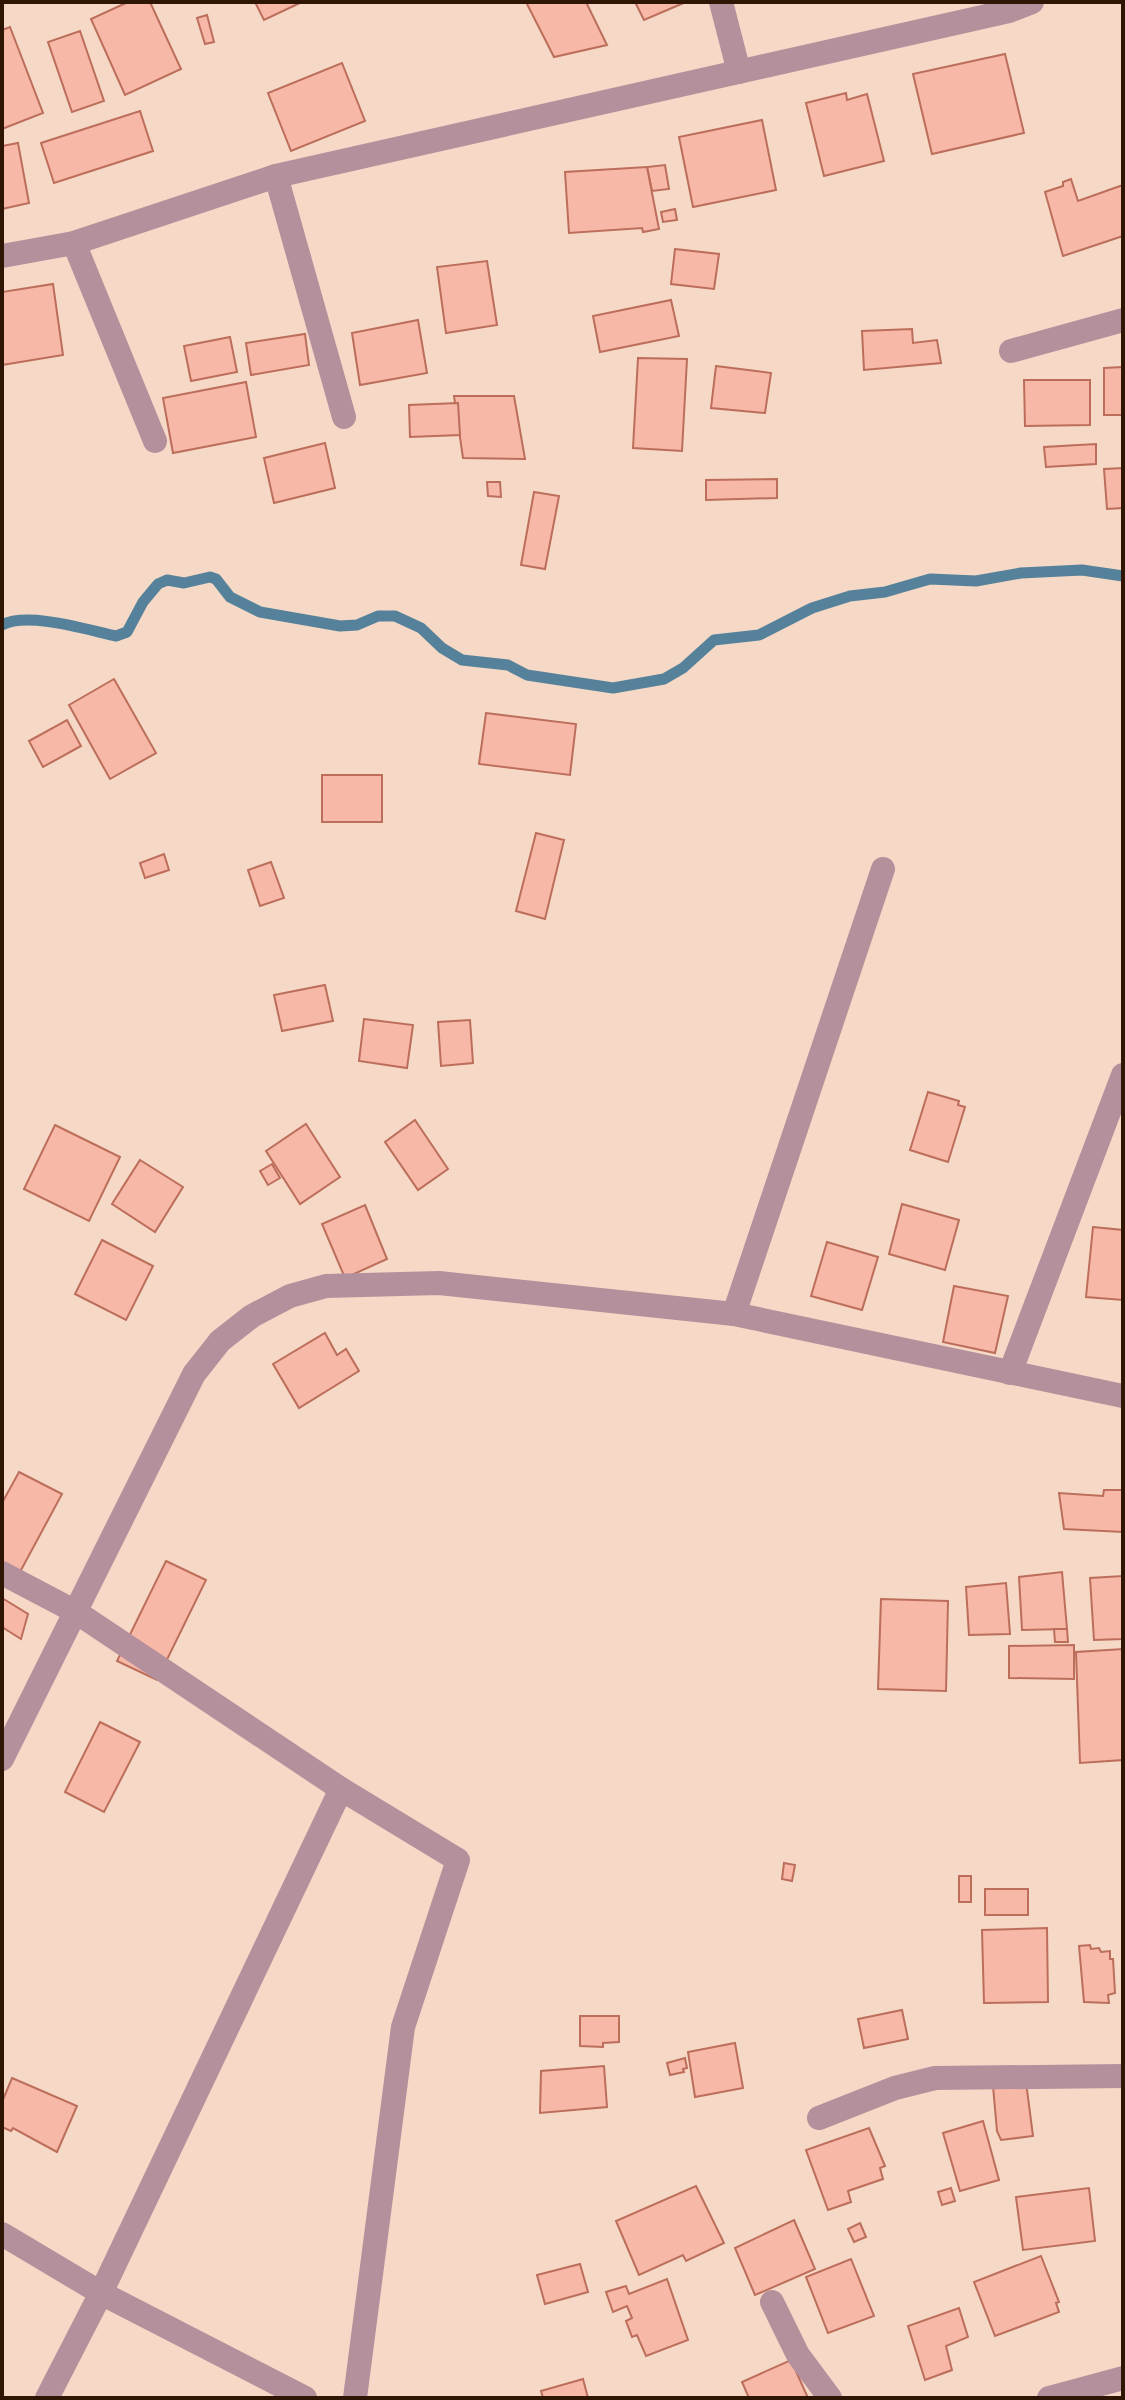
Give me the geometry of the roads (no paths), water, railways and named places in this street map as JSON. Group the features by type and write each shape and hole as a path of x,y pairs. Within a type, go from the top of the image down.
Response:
{"street":[{"path":"721,2 739,72"},
{"path":"2,256 74,243 276,176 1009,11 1032,2"},
{"path":"276,176 344,417"},
{"path":"74,243 155,441"},
{"path":"1011,351 1123,320"},
{"path":"734,1314 883,869"},
{"path":"1010,1373 1123,1075"},
{"path":"2,1759 194,1374 220,1341 252,1316 290,1296 326,1286 439,1283 734,1314 1123,1396"},
{"path":"2,1573 76,1612 341,1789 458,1860 403,2027 355,2398"},
{"path":"47,2398 101,2293 341,1789"},
{"path":"819,2118 895,2088 935,2078 1123,2076"},
{"path":"2,2234 101,2293 305,2398"},
{"path":"772,2302 798,2355 830,2398"},
{"path":"1049,2398 1120,2378"}],"waterway":[{"path":"2,625 13,621 42,621 116,636 127,632 143,602 158,584 167,580 184,583 210,577 216,579 230,597 260,612 340,626 357,625 378,616 395,616 421,628 442,648 462,660 508,665 527,675 613,688 664,679 683,668 714,640 759,635 812,608 850,596 885,592 930,579 976,581 1021,573 1082,570 1123,576"}]}
